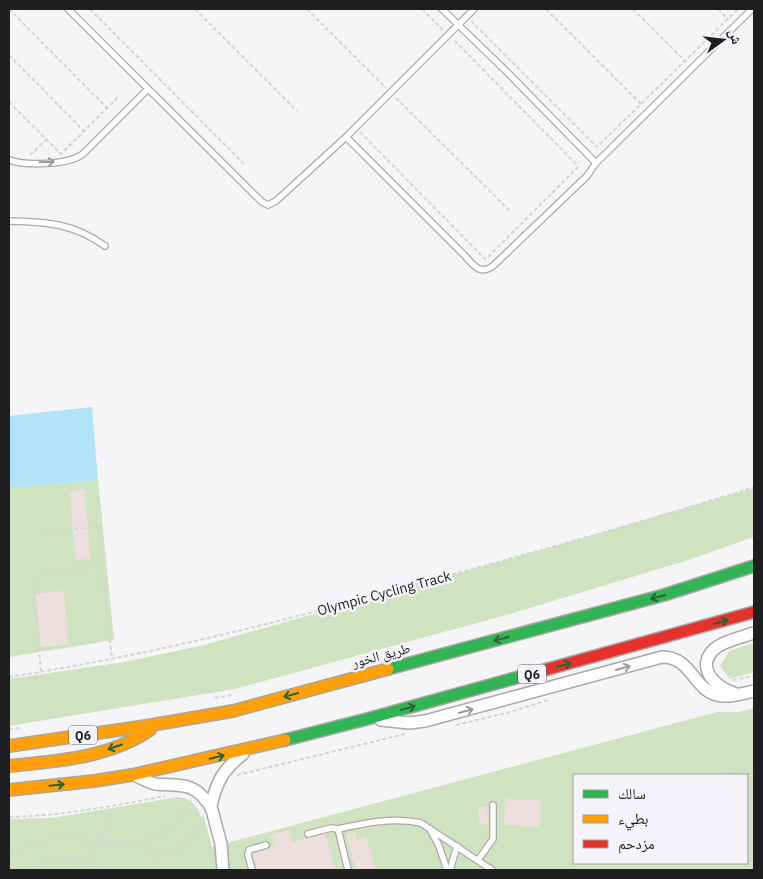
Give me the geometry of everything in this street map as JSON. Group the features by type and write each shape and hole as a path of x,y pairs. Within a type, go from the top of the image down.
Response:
{"highway":[{"name":"طريق الخور","path":"9,746 233,711 664,595 754,566"},
{"name":"Q6","path":"9,790 94,781 248,749 367,719 754,612"},
{"path":"9,766 93,754 120,746 147,733 157,724"}],"street":[{"path":"741,694 728,691 713,682 708,673 707,663 711,653 719,646 754,633"},
{"path":"367,719 409,723 425,722 662,657 673,658 682,662 708,691 724,696 754,691"},
{"path":"223,870 221,844 211,806 216,786 224,772 248,749"},
{"path":"133,774 155,784 180,784 191,787 211,806"}],"lane":[{"path":"68,9 268,205 276,201 346,137 474,9"},
{"path":"442,9 596,163"},
{"path":"346,137 476,268 483,270 494,265 587,176 596,163 752,9"},
{"path":"9,160 30,163 65,161 76,158 83,154 148,89"},
{"path":"9,221 59,224 83,232 105,246"},
{"path":"478,860 493,838 493,805"},
{"path":"308,834 331,828 338,830 393,820 409,820 429,827 492,870"},
{"path":"429,827 449,870"},
{"path":"338,830 348,870"},
{"path":"252,870 248,855 249,850 266,845"},
{"path":"449,870 457,846"}],"path":[{"path":"9,9 107,108"},
{"path":"90,9 244,164"},
{"path":"195,9 297,111"},
{"path":"307,9 510,211"},
{"path":"355,126 485,259 576,168 577,165 422,9"},
{"path":"546,9 641,104"},
{"path":"633,9 685,61"},
{"path":"718,9 728,19"},
{"path":"466,16 595,146 600,146 738,9"},
{"path":"9,55 84,131"},
{"path":"9,102 61,154 119,96"},
{"path":"29,156 47,140"},
{"name":"Olympic Cycling Track","path":"9,677 169,648 380,594 627,526 754,487"},
{"path":"42,532 98,527 112,659"},
{"path":"45,571 102,566"},
{"path":"32,583 41,672"},
{"path":"730,680 754,676"},
{"path":"207,699 234,694"},
{"path":"453,726 507,713 553,698"},
{"path":"9,729 22,728"},
{"path":"232,777 406,734"},
{"path":"725,774 744,770 754,773"},
{"path":"9,854 39,842 53,839 79,838 118,846 148,838 174,826 191,801 200,794"},
{"path":"9,816 78,811 168,796"},
{"path":"89,865 111,814"},
{"path":"148,838 152,854 154,856 162,856 185,843 200,825 214,819"},
{"path":"25,870 32,866 54,861 66,861 111,870"}],"green space":[{"path":"98,480 114,640 9,657 9,488"},
{"path":"754,488 754,537 685,561 510,614 235,689 9,726 9,679 124,662 204,645"},
{"path":"754,643 754,672 730,679 720,666 729,651"},
{"path":"754,708 754,870 9,870 9,819 52,818 178,797 190,801 198,809 201,817 204,816 212,847 717,712 738,712"}],"water":[{"path":"92,407 98,480 9,488 9,416"}],"building":[{"path":"85,489 90,559 75,560 70,491"},
{"path":"64,591 68,645 41,647 36,594"},
{"path":"505,799 542,801 540,827 504,825"},
{"path":"487,806 488,824 480,825 478,808"},
{"path":"289,830 292,842 325,834 335,870 257,870 253,854 274,847 271,835"},
{"path":"355,832 357,840 366,837 376,870 356,870 346,835"}],"traffic: fast":[{"path":"388,669 664,595 754,566"},
{"path":"285,740 548,669"}],"traffic: slow":[{"path":"9,746 233,711 388,669"},
{"path":"9,766 82,757 117,747 150,730"},
{"path":"9,790 132,775 285,740"}],"traffic: jam":[{"path":"548,669 754,612"}]}
